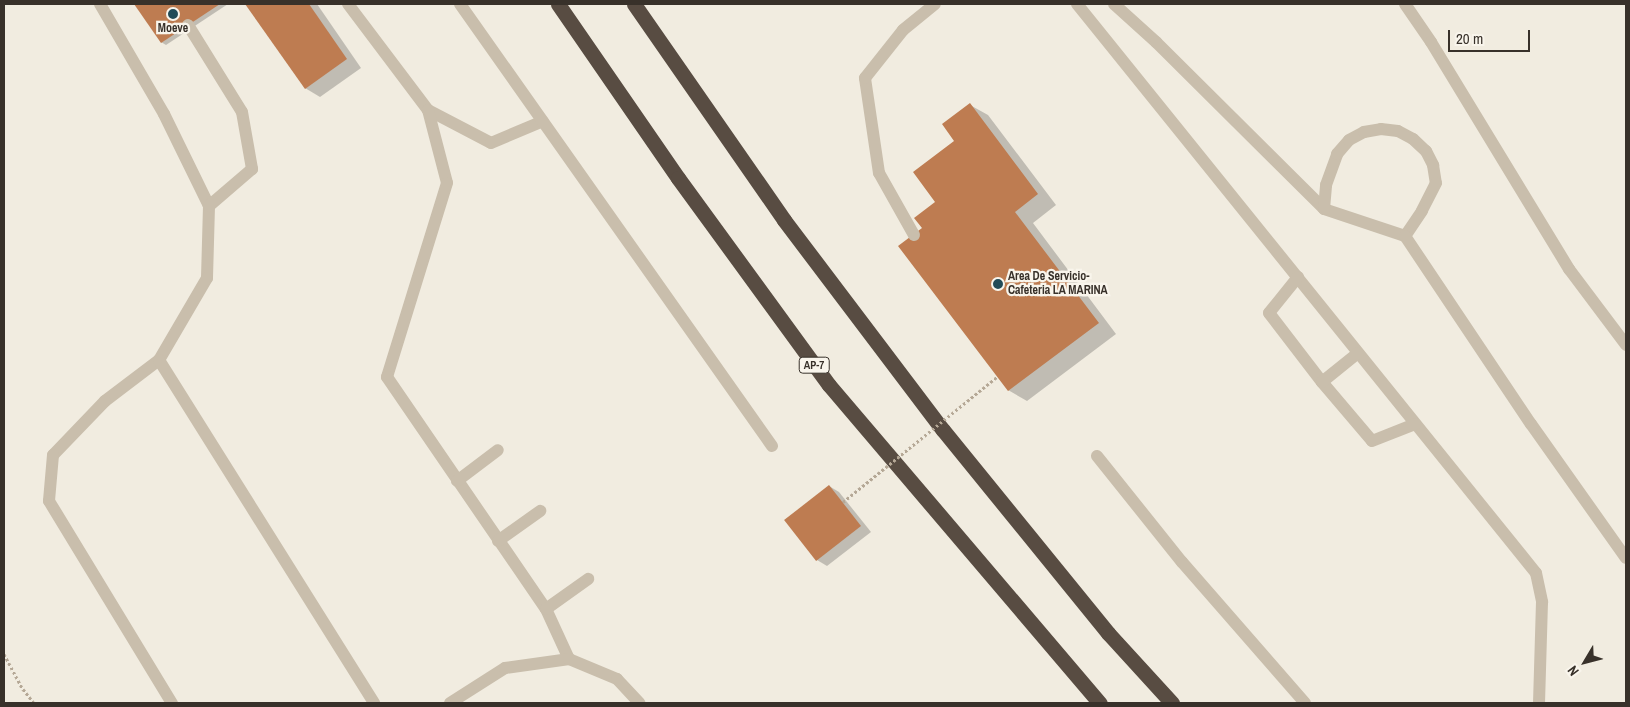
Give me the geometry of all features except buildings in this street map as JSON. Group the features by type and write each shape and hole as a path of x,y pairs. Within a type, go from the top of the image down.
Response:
{"highway":[{"name":"AP-7","path":"558,4 678,178 829,385 1100,703"},
{"path":"634,4 784,220 943,430 1108,632 1172,703"}],"street":[{"path":"100,4 164,114 209,206 207,278 159,360 105,401 52,455 49,501 172,703"},
{"path":"348,4 428,110 448,183 387,377 546,609 569,659"},
{"path":"460,4 772,446"},
{"path":"914,235 880,173 865,78 903,30 935,4"},
{"path":"1078,4 1536,573 1542,602 1539,698 1549,703"},
{"path":"1114,4 1177,62 1324,209 1405,236 1531,424 1626,558"},
{"path":"1405,4 1431,42 1569,269 1626,346"},
{"path":"188,25 242,112 252,170 209,206"},
{"path":"428,110 491,143 543,121"},
{"path":"1324,209 1330,171 1337,154 1349,140 1364,132 1381,129 1398,131 1413,139 1426,150 1434,166 1436,183 1422,211 1405,236"},
{"path":"1298,277 1269,313 1322,382 1372,441 1415,424"},
{"path":"1322,382 1358,353"},
{"path":"159,360 374,703"},
{"path":"457,481 498,450"},
{"path":"1097,456 1182,562 1305,703"},
{"path":"498,541 540,511"},
{"path":"546,609 588,579"},
{"path":"450,703 505,668 569,659 617,679 639,703"}],"path":[{"path":"843,502 997,377"},
{"path":"4,654 23,689 34,703"}],"place":[{"name":"Moeve","path":"173,14"},
{"name":"Area De Servicio- Cafeteria LA MARINA","path":"998,284"}]}
